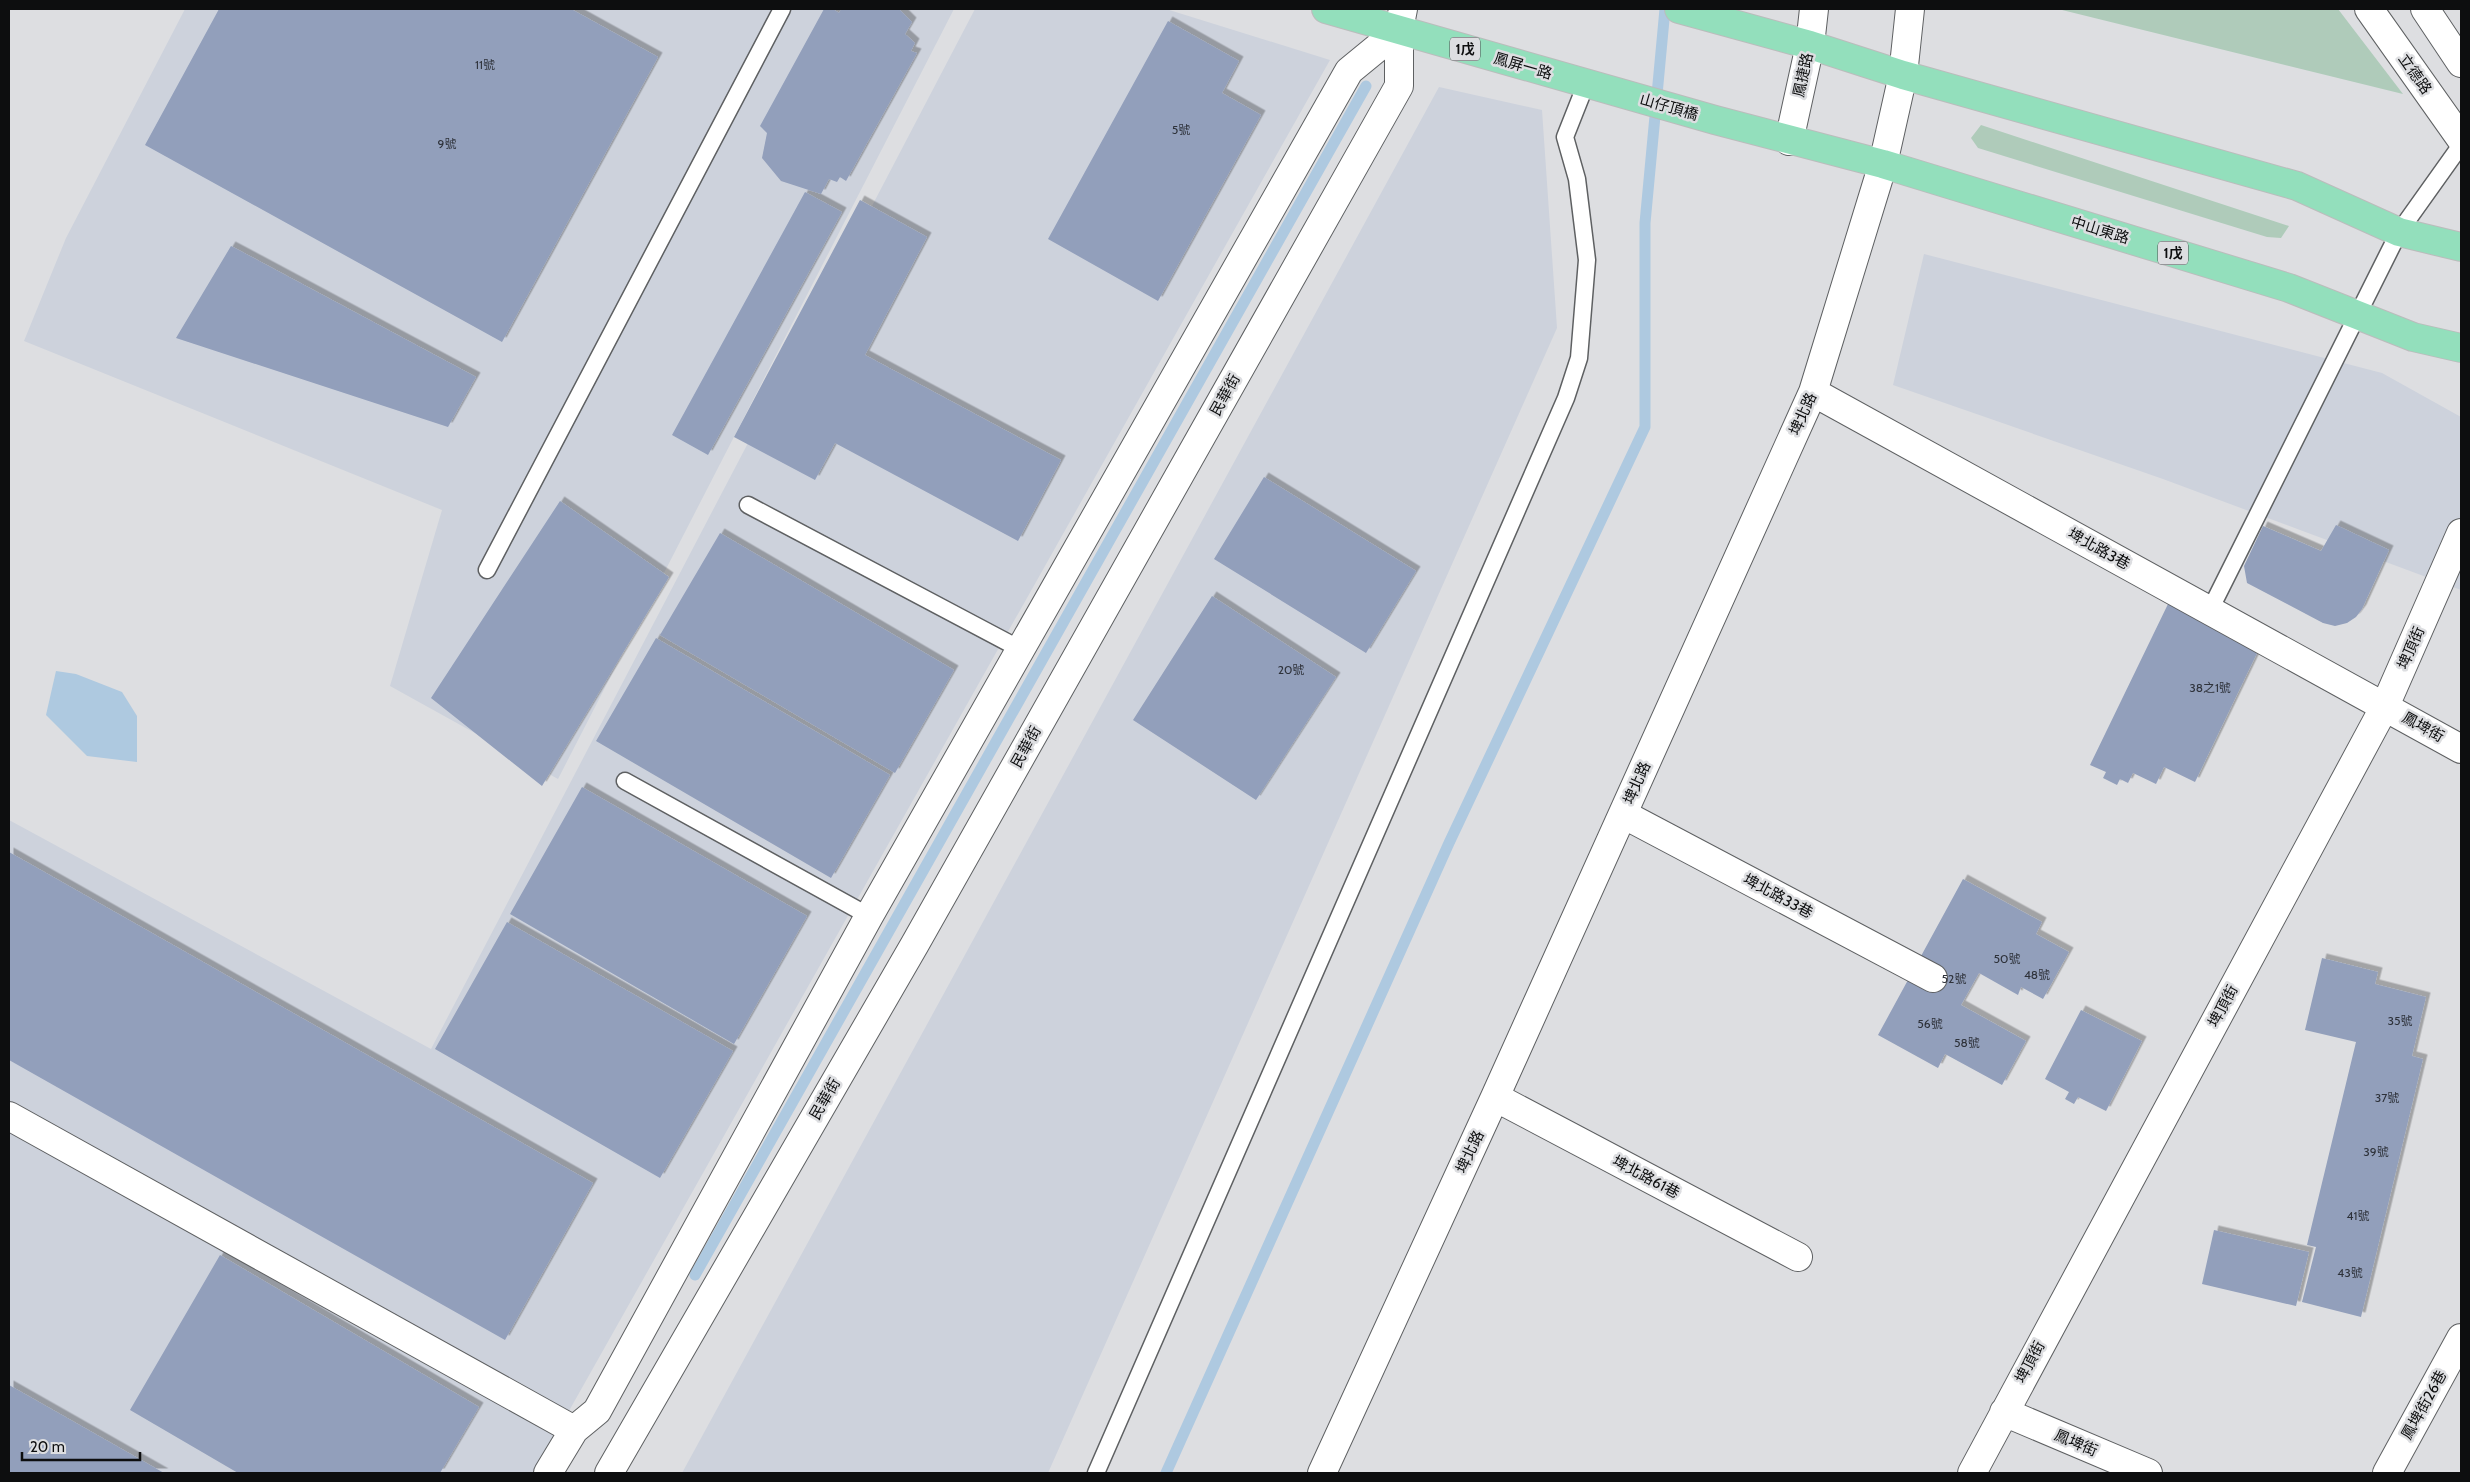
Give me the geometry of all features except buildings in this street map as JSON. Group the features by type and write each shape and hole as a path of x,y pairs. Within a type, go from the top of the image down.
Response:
{"main road":[{"name":"鳳屏一路","path":"1326,9 1401,19 1595,87"},
{"path":"1679,9 1810,45 1903,75 2297,186 2399,232 2461,247"},
{"name":"山仔頂橋","path":"1595,87 1734,125"},
{"name":"中山東路","path":"1734,125 1789,141 1883,164 2289,288 2413,337 2461,348"}],"street":[{"name":"鳳捷路","path":"1789,141 1810,45 1814,9"},
{"path":"1903,75 1910,9"},
{"name":"立德路","path":"2369,9 2461,139"},
{"path":"2425,9 2461,63"},
{"path":"548,1473 574,1430 597,1411 869,916 1022,650 1349,71 1401,19"},
{"name":"民華街","path":"609,1473 915,944 1399,86 1401,19"},
{"name":"埤北路","path":"1329,1471 1495,1097 1813,392 1883,164 1903,75"},
{"name":"埤北路3巷","path":"1813,392 2385,706"},
{"name":"埤頂街","path":"1972,1473 2385,706 2461,533"},
{"name":"鳳埤街","path":"2385,706 2461,749"},
{"name":"埤北路33巷","path":"1623,814 1933,978"},
{"name":"埤北路61巷","path":"1495,1097 1798,1257"},
{"path":"9,1116 574,1430"},
{"name":"鳳埤街26巷","path":"2387,1473 2461,1338"},
{"name":"鳳埤街","path":"2004,1412 2148,1473"}],"lane":[{"path":"487,570 782,9"},
{"path":"1096,1473 1566,398 1580,358 1588,260 1577,179 1565,137 1595,87"},
{"path":"2210,610 2399,232 2461,145"},
{"path":"748,506 1022,650"},
{"path":"625,782 869,916"}],"shaded area":[{"path":"185,9 954,9 558,779 390,686 442,510 24,341 66,238"},
{"path":"975,9 1166,9 1330,60 534,1473 9,1473 9,820 431,1049"},
{"path":"1439,87 1542,110 1557,328 1048,1473 682,1473"},
{"path":"1924,254 2382,373 2461,417 2461,590 2163,479 1893,385"}],"green space":[{"path":"2058,9 2338,9 2403,94"},
{"path":"1981,125 2289,226 2281,238 2267,237 1978,148 1971,138"}],"water":[{"path":"56,671 76,674 122,692 137,716 137,762 87,756 46,715"}],"waterway":[{"path":"1166,1473 1449,843 1645,427 1645,223 1665,9"},
{"path":"695,1275 1366,86"}]}
